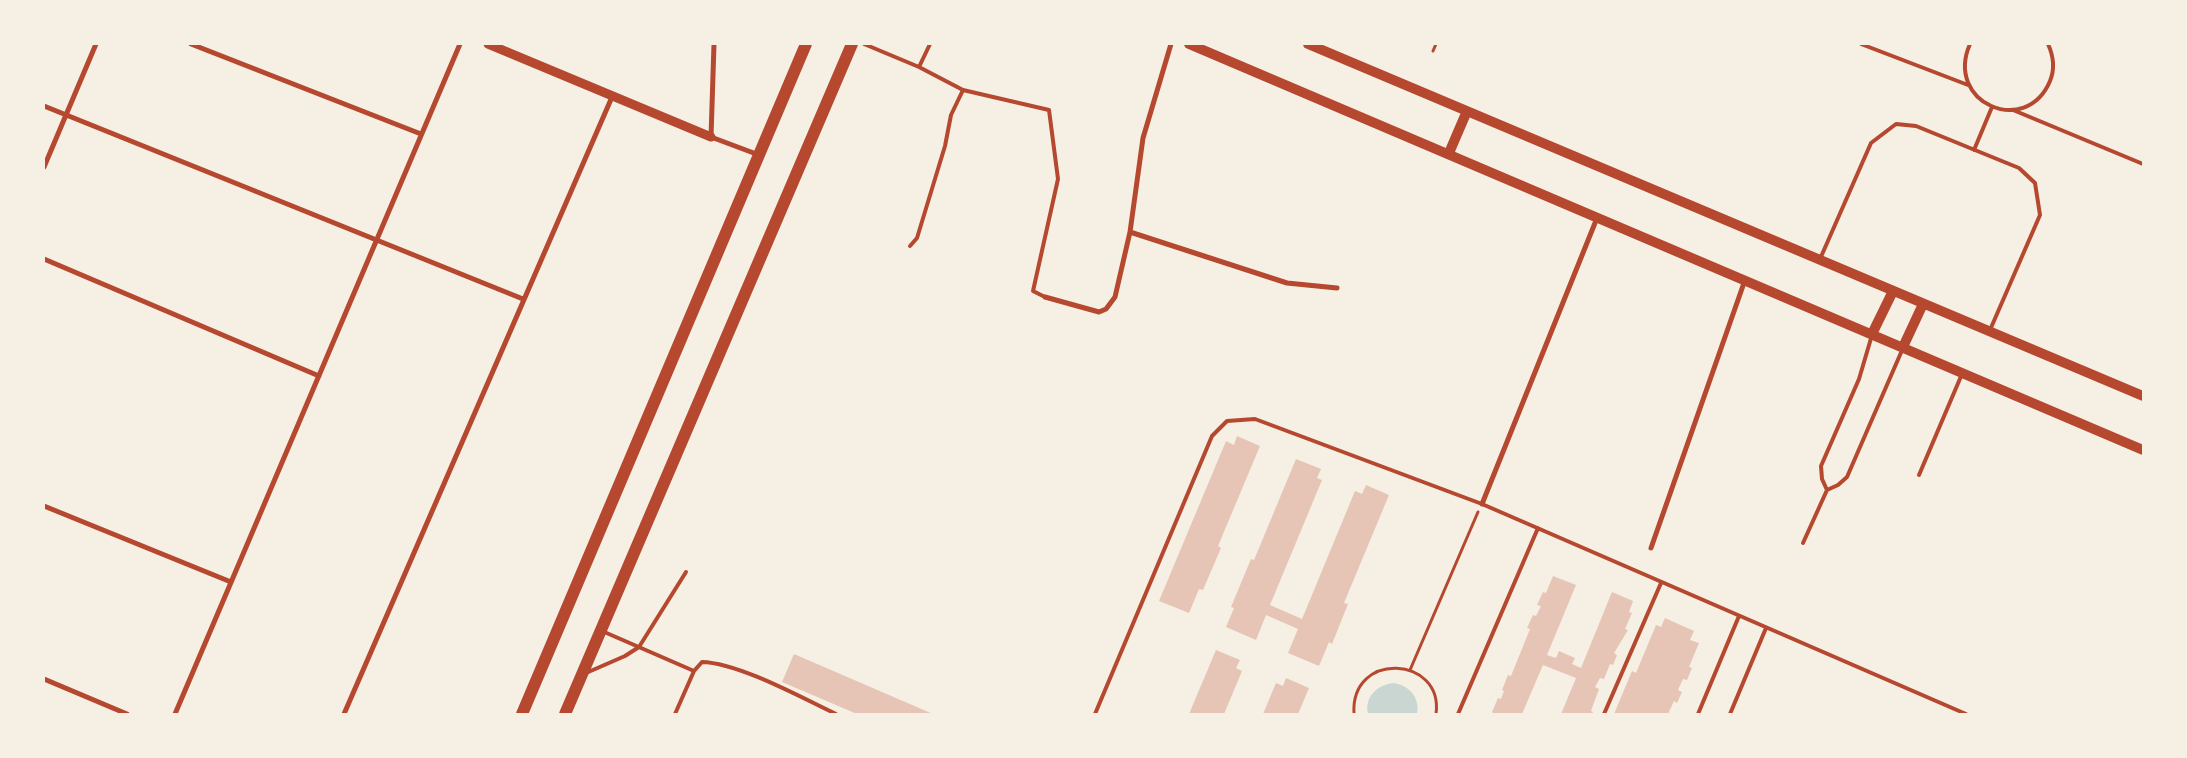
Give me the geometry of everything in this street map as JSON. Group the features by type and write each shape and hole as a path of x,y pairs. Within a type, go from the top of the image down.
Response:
{"main road":[{"path":"522,714 806,44"},
{"path":"564,714 852,44"},
{"path":"1189,44 1449,153 1597,218 2143,450"},
{"path":"1308,44 2143,396"},
{"path":"1449,153 1467,111"},
{"path":"1872,334 1893,291"},
{"path":"1903,347 1924,304"}],"street":[{"path":"44,167 96,44"},
{"path":"191,44 421,134"},
{"path":"175,714 460,44"},
{"path":"488,44 612,97 759,155"},
{"path":"711,137 714,44"},
{"path":"1045,297 1098,312 1106,309 1115,297 1130,232 1143,138 1171,44"},
{"path":"344,714 522,299 612,97"},
{"path":"44,106 522,299"},
{"path":"1482,504 1597,218"},
{"path":"1130,232 1288,283 1337,288"},
{"path":"44,259 319,376"},
{"path":"1651,548 1746,280"},
{"path":"44,506 232,582"},
{"path":"44,679 127,714"}],"lane":[{"path":"864,44 919,67 963,90 1049,110 1058,179 1033,291 1045,297"},
{"path":"919,67 930,44"},
{"path":"1861,44 1968,85"},
{"path":"1970,44 1964,64 1968,85 1982,102 1992,107 2013,110 2143,164"},
{"path":"2013,110 2033,103 2048,87 2053,66 2048,44"},
{"path":"910,246 917,238 945,146 951,115 963,90"},
{"path":"1974,150 1992,107"},
{"path":"1820,259 1871,143 1896,124 1916,126 2018,168 2035,183 2040,215 1990,331"},
{"path":"1827,490 1822,479 1821,466 1859,379 1872,334"},
{"path":"1803,543 1827,490 1838,485 1847,477 1903,347"},
{"path":"1919,475 1963,372"},
{"path":"1096,714 1212,436 1227,421 1255,419 1482,504 1966,714"},
{"path":"1458,714 1538,528"},
{"path":"581,675 625,656 639,647 686,572"},
{"path":"1604,714 1661,583"},
{"path":"1698,714 1739,616"},
{"path":"1730,714 1766,628"},
{"path":"601,630 694,670"},
{"path":"676,714 694,670 702,662 716,663 781,688 836,714"}],"path":[{"path":"1433,51 1436,44"},
{"path":"1410,670 1482,504"},
{"path":"1354,714 1357,693 1364,682 1373,673 1385,668 1398,667 1422,676 1430,686 1435,698 1436,714"}],"shaded area":[{"path":"1393,683 1404,686 1412,693 1417,702 1417,714 1368,714 1368,702 1373,693 1382,686"}],"building":[{"path":"1237,436 1260,446 1218,546 1221,548 1203,590 1199,589 1189,613 1159,601 1226,441 1234,445"},
{"path":"1296,459 1321,469 1317,478 1322,480 1270,605 1302,619 1355,491 1362,494 1366,485 1389,495 1344,603 1348,604 1332,644 1329,642 1319,666 1288,653 1298,629 1266,615 1256,640 1226,627 1234,608 1231,607 1251,559 1254,560"},
{"path":"1553,576 1576,585 1547,655 1556,658 1559,651 1575,658 1572,664 1581,668 1612,592 1633,601 1629,612 1632,613 1625,629 1628,630 1614,653 1617,655 1613,665 1610,664 1604,679 1600,678 1595,687 1599,689 1591,711 1593,712 1592,714 1561,714 1576,678 1543,665 1522,714 1494,714 1492,712 1498,698 1501,699 1504,691 1502,690 1508,675 1511,676 1530,629 1527,628 1533,615 1536,616 1541,606 1537,605 1543,592 1546,593"},
{"path":"1665,618 1694,631 1690,640 1699,643 1689,667 1692,668 1687,680 1683,679 1678,690 1682,692 1677,703 1674,701 1668,714 1614,714 1632,671 1636,673 1656,625 1661,627"},
{"path":"1216,650 1240,660 1236,668 1242,671 1224,714 1189,714"},
{"path":"794,654 933,714 857,714 782,682"},
{"path":"1286,678 1309,688 1298,714 1263,714 1276,683 1283,686"}]}
